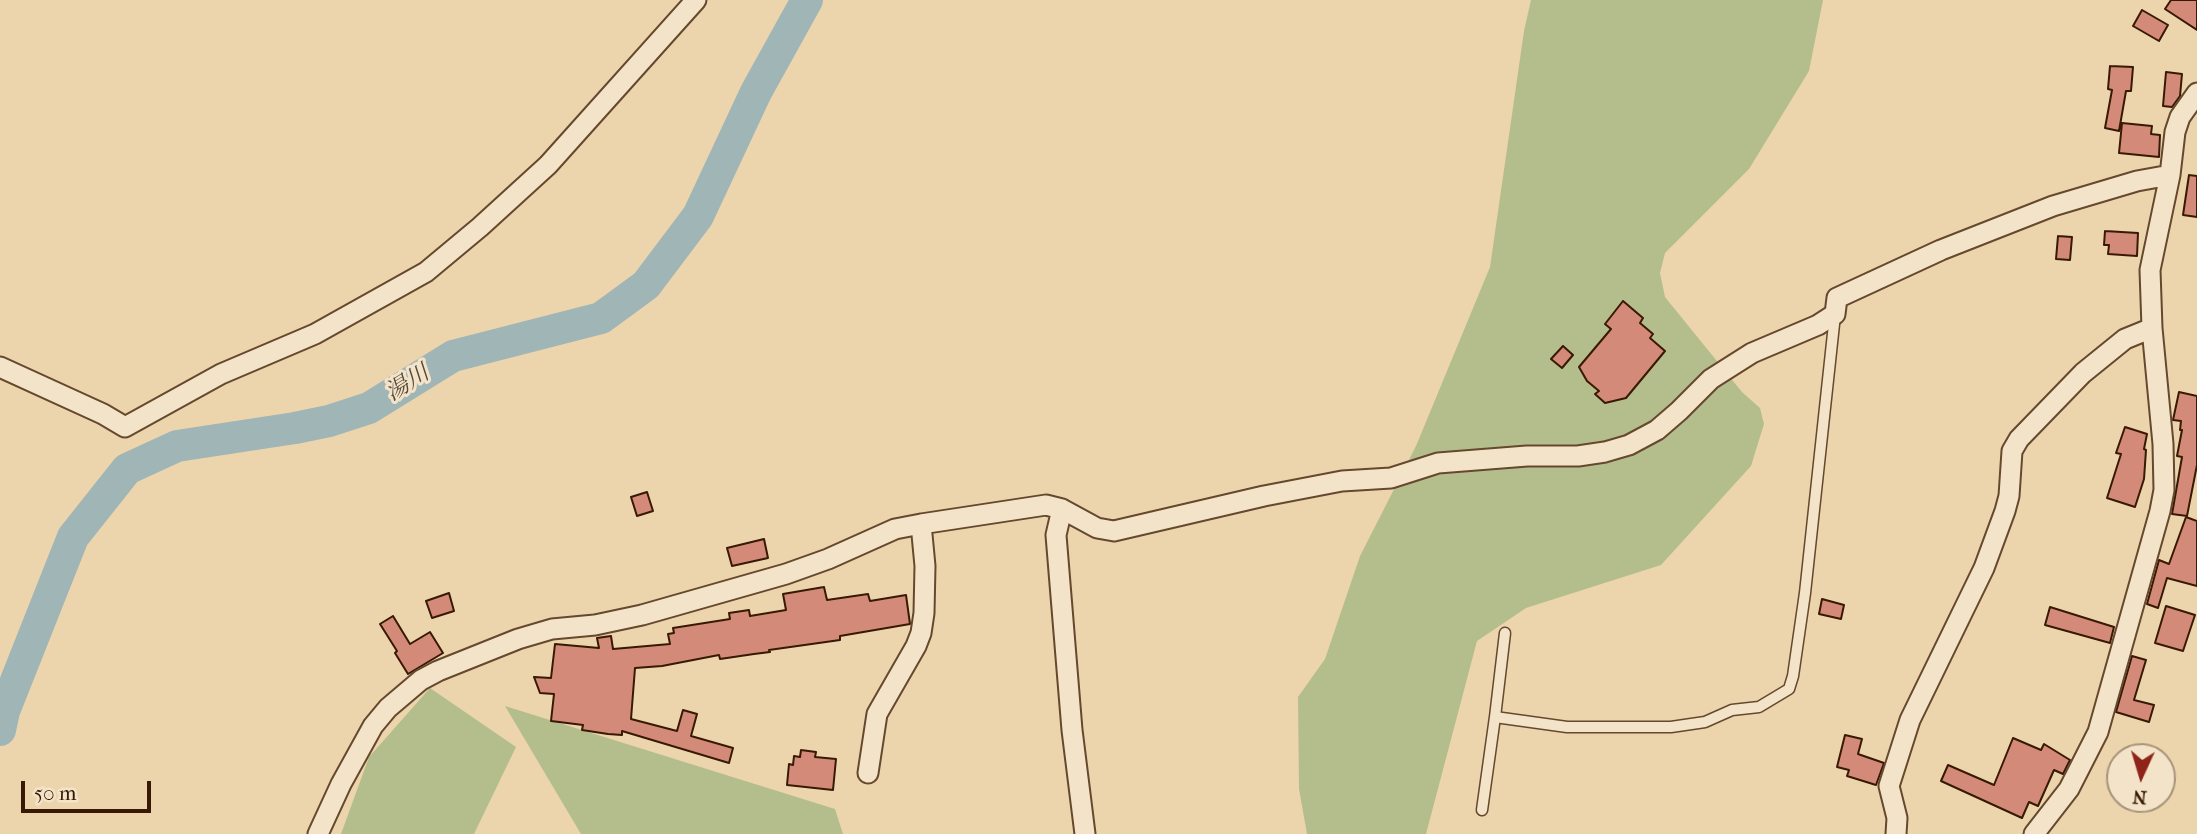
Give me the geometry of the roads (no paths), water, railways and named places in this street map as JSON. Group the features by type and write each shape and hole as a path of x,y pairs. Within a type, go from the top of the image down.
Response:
{"street":[{"path":"0,367 103,414 125,427 221,374 315,334 426,272 480,227 548,164 696,0"},
{"path":"2034,834 2069,789 2098,732 2160,511 2164,490 2164,444 2152,328 2150,270 2170,175 2175,132 2180,117 2197,93"},
{"path":"318,834 341,783 373,726 407,692 438,671 518,639 552,629 595,625 642,615 786,574 828,559 895,529 920,524 1046,505 1062,509 1097,528 1114,531 1342,481 1391,478 1438,463 1527,456 1578,456 1605,452 1629,445 1657,430 1711,379 1752,353 1818,325 1835,314 1837,298 1941,250 2053,206 2137,181 2170,175"},
{"path":"1896,834 1897,818 1889,786 1910,720 1984,568 2005,511 2012,451 2019,439 2083,373 2125,339 2152,328"},
{"path":"1062,509 1056,535 1085,834"},
{"path":"868,773 877,715 921,633 925,565 920,524"}],"lane":[{"path":"1495,718 1567,727 1671,727 1706,722 1732,710 1759,707 1789,690 1805,593 1835,314"},
{"path":"1482,810 1505,633"}],"waterway":[{"name":"湯川","path":"0,730 4,711 73,537 127,469 177,446 329,421 369,408 453,356 601,318 646,285 698,216 756,92 807,0"}]}
